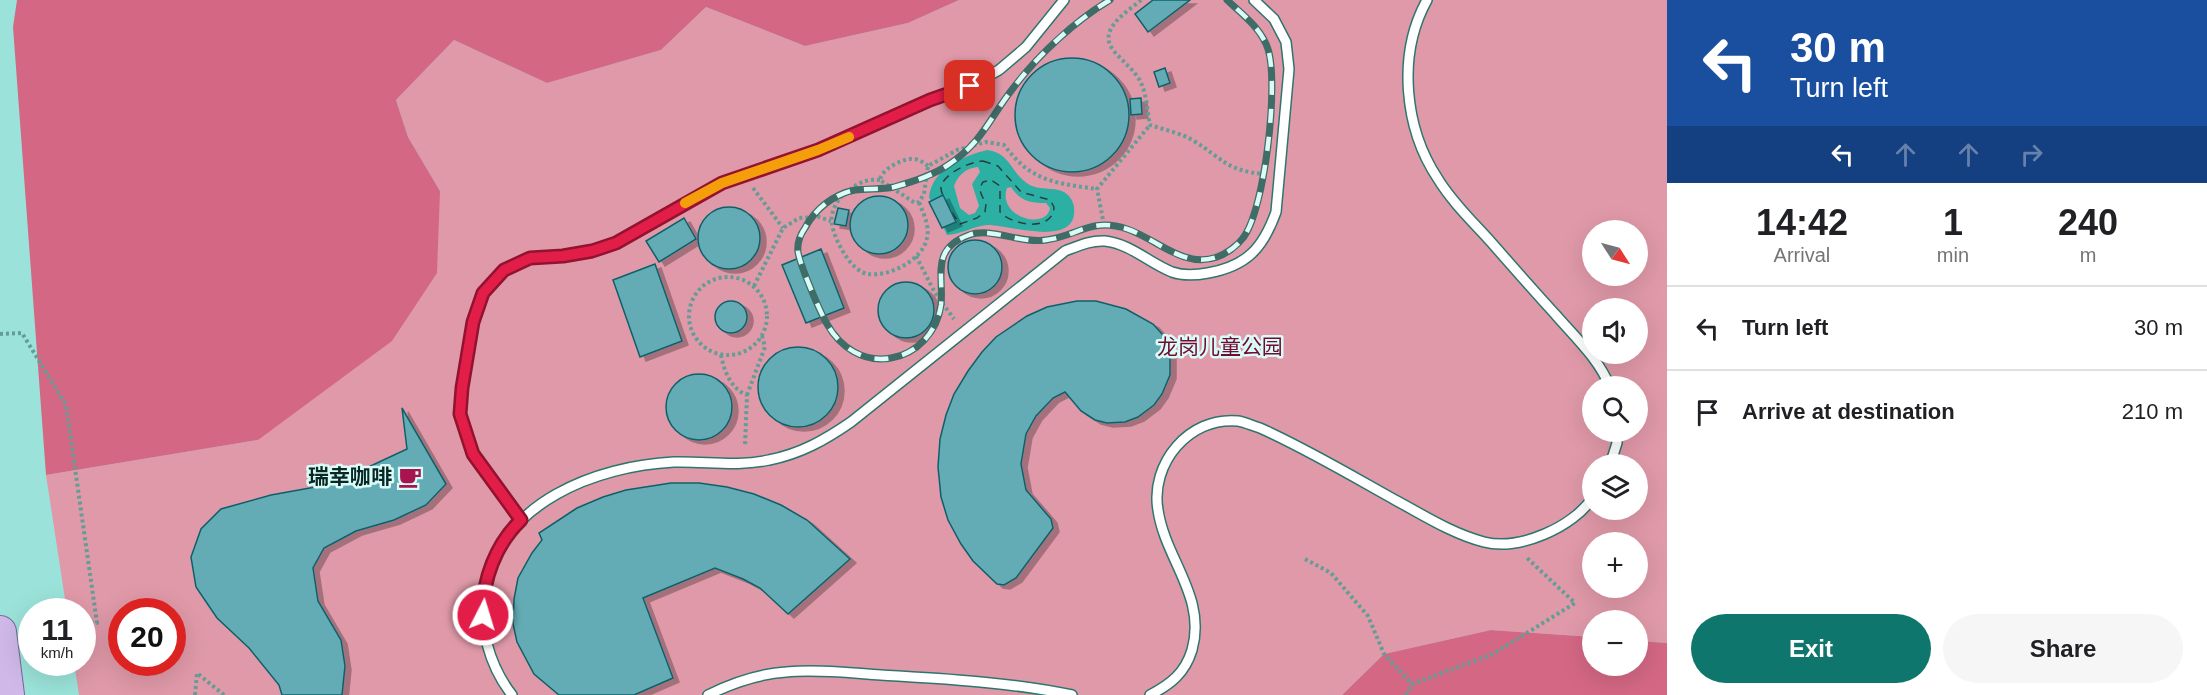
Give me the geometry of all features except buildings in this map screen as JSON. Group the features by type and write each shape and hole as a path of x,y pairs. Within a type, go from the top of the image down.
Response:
{"main road":[{"path":"0,632 8,695"}],"lane":[{"path":"521,520 473,454 460,414 473,322 483,293 504,270 530,258 592,251 616,243 722,183 818,150 930,100 970,86 999,70 1026,47 1064,0"},
{"path":"513,695 504,685 491,658 483,629 483,601 487,574 501,547 521,520 545,499 578,482 616,470 676,462 732,465 768,460 796,453 825,440 851,422 1065,251 1088,242 1104,241 1125,245 1149,261 1175,273 1198,275 1228,270 1252,254 1268,234 1276,212 1289,69 1286,42 1274,19 1254,0"},
{"path":"1427,0 1413,36 1408,69 1410,111 1421,147 1437,179 1463,212 1577,339 1605,376"},
{"path":"1150,695 1172,683 1188,662 1196,634 1195,613 1158,511 1157,483 1167,459 1181,441 1196,430 1217,423 1238,422 1260,428 1448,528 1486,542 1511,543 1543,536 1566,523 1582,509"},
{"path":"708,695 728,685 756,676 786,672 957,680 1042,689 1072,695"}],"path":[{"path":"1097,189 1150,125 1145,93 1140,81 1109,45 1108,36 1111,27 1118,19 1141,0"},
{"path":"1150,125 1194,141 1222,161 1245,173 1279,175"},
{"path":"928,166 957,150 986,142 1004,145 1031,172 1049,179 1097,189"},
{"path":"880,180 884,171 910,159 922,161 928,166"},
{"path":"919,202 924,194 928,166"},
{"path":"744,175 783,228"},
{"path":"871,179 880,180 915,203 919,202 927,224 927,238 912,260 882,274 866,274 843,253 831,221 836,202 852,186 871,179"},
{"path":"1097,189 1104,241"},
{"path":"754,286 783,228 799,218 819,217 831,221"},
{"path":"916,256 949,314 965,331"},
{"path":"726,276 745,279 754,286 760,291 767,308 766,328 757,344 740,354 721,356 704,347 692,332 688,314 694,295 708,282 726,276"},
{"path":"0,334 22,333 66,405 93,598"},
{"path":"745,463 747,394 765,347 762,335"},
{"path":"721,356 724,370 735,386 747,394"},
{"path":"1406,695 1412,684 1493,654 1575,603 1511,543"},
{"path":"1305,559 1331,573 1368,616 1384,654 1412,684"},
{"path":"195,695 197,673 224,695"}],"green space":[{"name":"龙岗儿童公园","path":"959,0 1667,0 1667,643 1648,642 1648,610 1582,610 1582,636 1491,630 1384,654 1342,695 79,695 76,676 96,676 96,598 65,598 46,475 258,440 440,191 408,137 396,100 454,40 547,83 661,50 706,7 805,46 908,23"}],"shaded area":[{"path":"17,0 959,0 908,23 805,46 706,7 661,50 547,83 454,40 396,100 408,137 440,191 437,273 392,341 258,440 46,475 13,27"},
{"path":"1491,630 1582,636 1582,676 1648,676 1648,642 1667,643 1667,695 1342,695 1384,654"}],"water":[{"path":"987,150 1002,155 1025,182 1032,186 1066,193 1074,207 1073,220 1065,228 1054,231 1040,232 987,225 947,235 929,197 931,187 942,171 950,165","holes":["978,167 980,172 972,184 979,206 975,213 969,215 960,208 954,186 963,173","1011,187 1026,200 1046,203 1050,208 1047,215 1040,219 1032,219 1015,213 1009,207 1006,198 1007,188"]}],"ferry route":[{"path":"983,161 998,166 1021,192 1050,200 1054,207 1047,221 1031,224 1005,217 1000,212 1000,186 991,180 983,182 980,188 986,204 985,212 977,218 960,224 944,197 942,184 957,170 971,163 983,161"}],"railway":[{"path":"1110,0 1071,28 1046,51 1014,87 978,138 948,165 915,181 894,187 847,192 826,203 809,221 800,236 798,245 806,277 832,332 853,352 871,358 891,358 909,352 924,340 939,315 944,256 957,241 969,235 987,233 1036,241 1057,238 1094,226 1114,226 1127,229 1182,256 1205,260 1220,256 1238,244 1251,223 1263,175 1271,116 1271,66 1268,49 1261,34 1227,0"}],"slow traffic":[{"path":"685,203 722,183 849,137"}],"place":[{"name":"瑞幸咖啡","path":"410,477"}],"route":[{"path":"483,615 487,574 501,547 521,520 473,454 460,414 473,322 483,293 504,270 530,258 592,251 616,243 722,183 818,150 930,100 970,86"}]}
